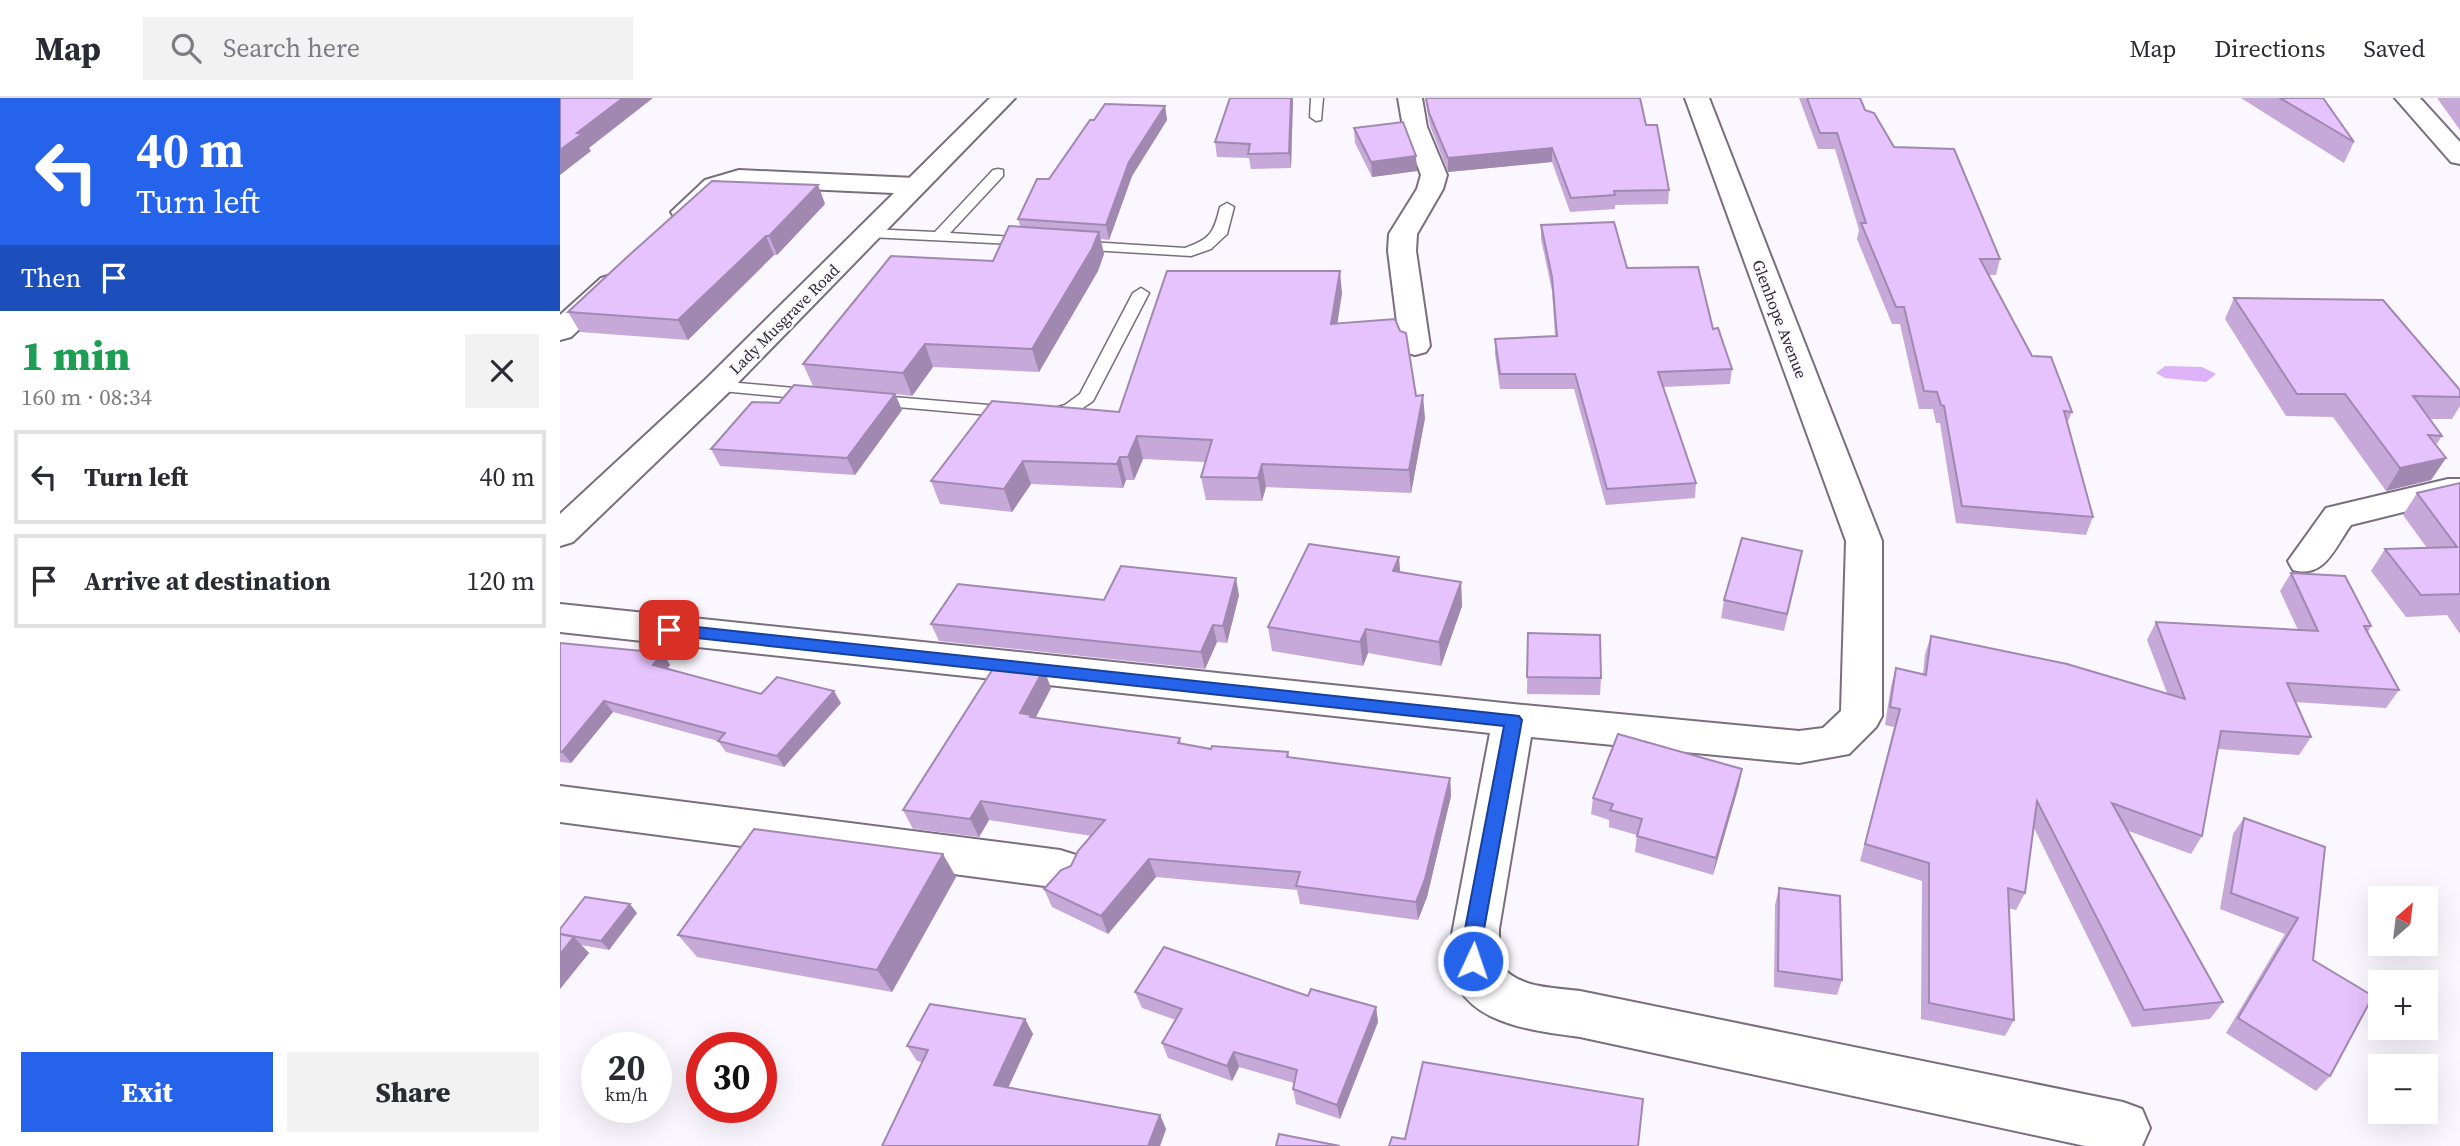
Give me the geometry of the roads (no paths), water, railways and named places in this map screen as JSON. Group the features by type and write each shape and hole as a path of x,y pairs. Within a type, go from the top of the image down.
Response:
{"street":[{"name":"Lady Musgrave Road","path":"560,534 717,386 1003,98"},
{"path":"1410,98 1415,127 1434,175 1430,189 1403,234 1402,251 1415,346"},
{"name":"Glenhope Avenue","path":"1513,720 1799,747 1834,743 1861,716 1864,541 1697,98"},
{"path":"2407,98 2460,157"},
{"path":"667,229 714,185 739,178 915,186"},
{"path":"560,331 629,267"},
{"path":"2306,561 2339,516 2448,489 2460,490"},
{"path":"560,618 1513,720 1475,929 1473,961 1480,979 1495,995 1510,1003 1580,1014 2123,1128"},
{"path":"560,804 1060,869"}],"lane":[{"path":"1316,117 1317,98"},
{"path":"940,235 998,173"},
{"path":"869,233 940,235 1186,253 1206,246 1222,231 1227,207"},
{"path":"856,399 1051,416 1071,409 1087,397 1141,293"},
{"path":"717,386 829,396"}]}
